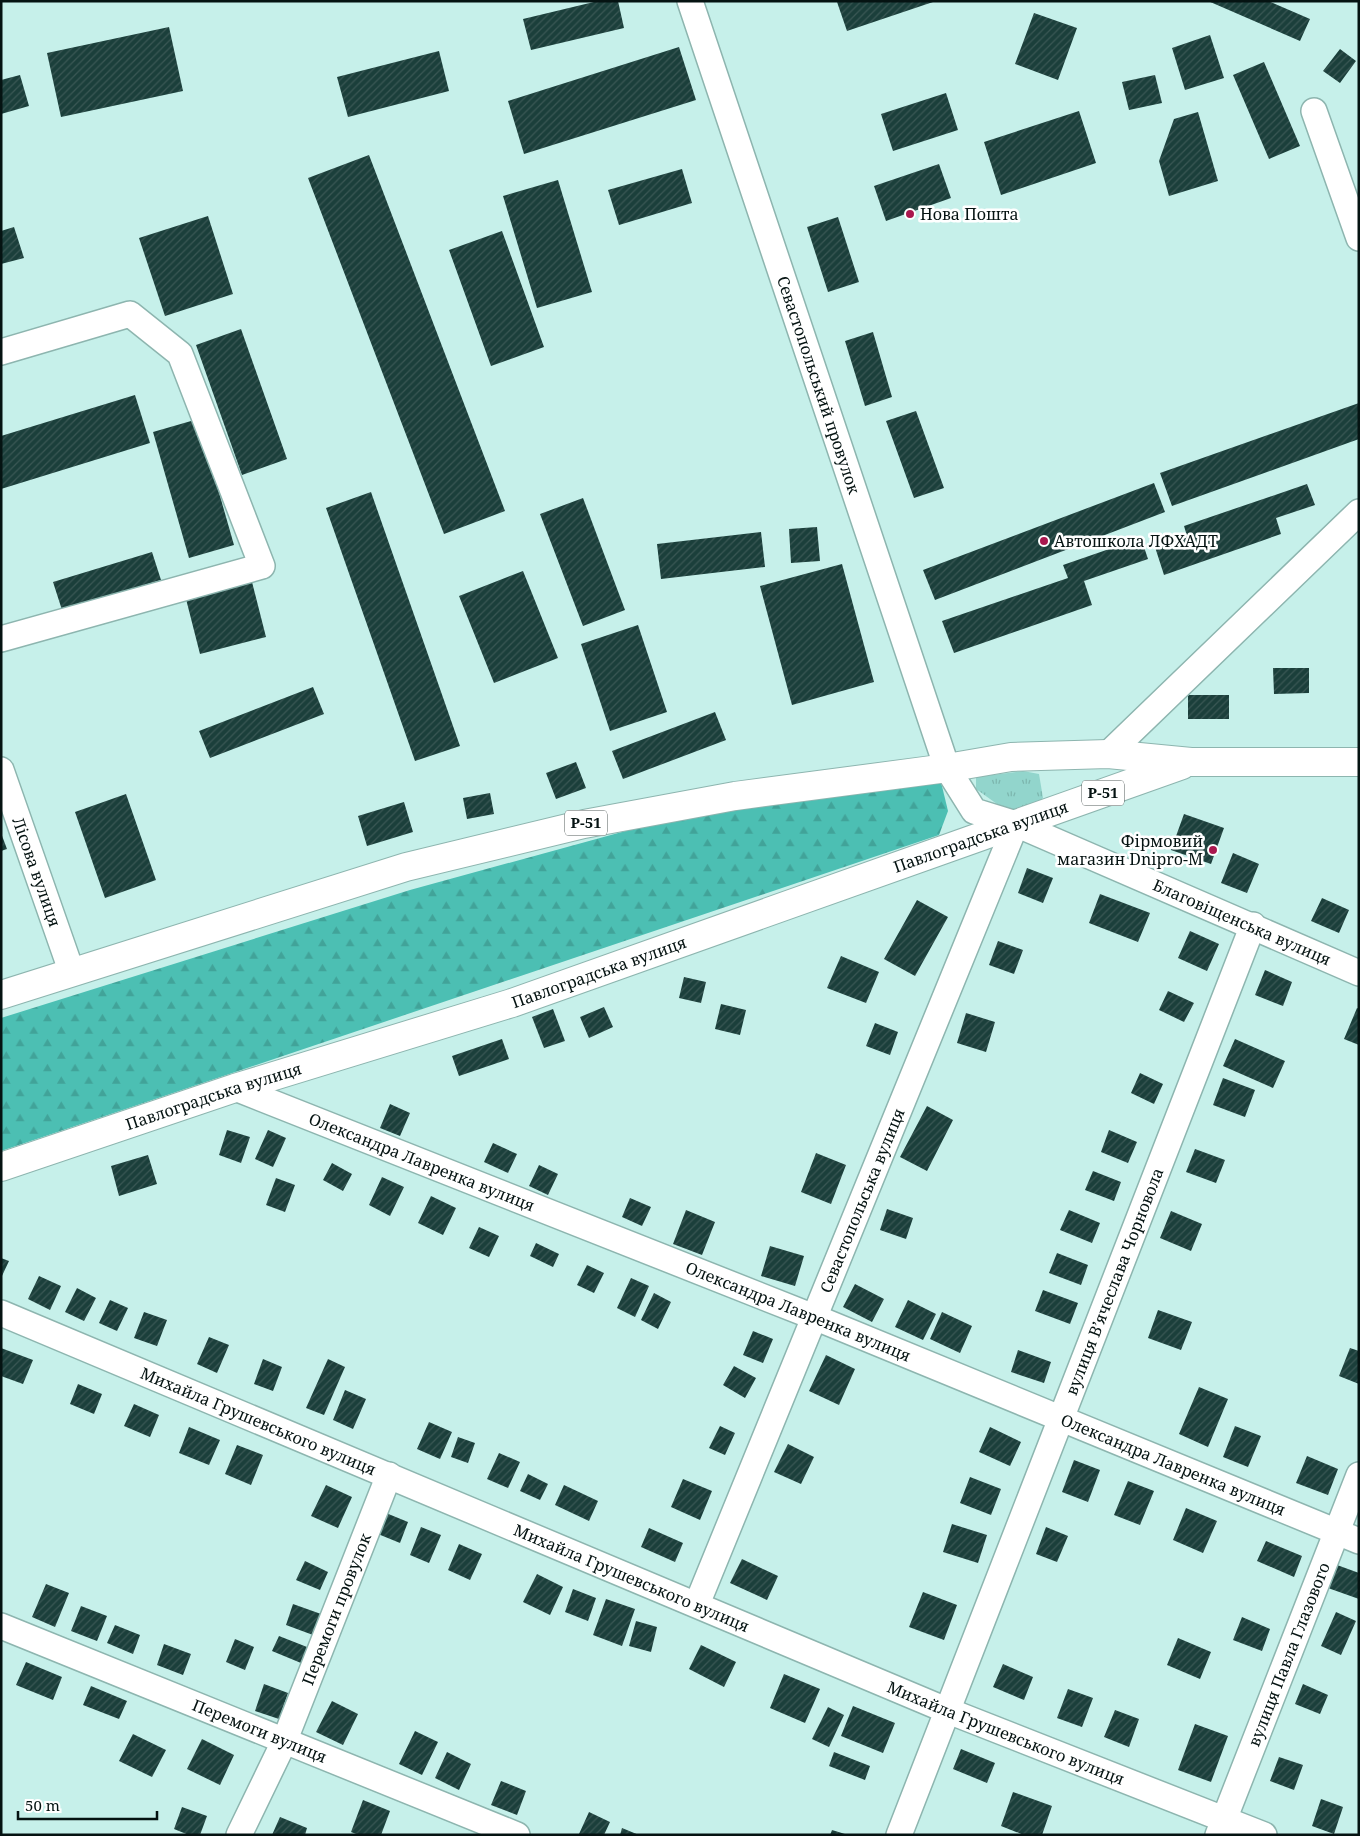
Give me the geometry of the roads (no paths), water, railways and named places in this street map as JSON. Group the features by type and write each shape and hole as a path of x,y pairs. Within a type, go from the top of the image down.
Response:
{"main road":[{"name":"Павлоградська вулиця","path":"1,995 406,867 584,824 734,796 947,768 1011,757 1108,754 1190,762 1359,762"},
{"name":"Павлоградська вулиця","path":"1,1167 235,1088 512,1003 1190,762"}],"street":[{"name":"Севастопольський провулок","path":"690,1 947,768 974,810 1016,824"},
{"path":"1314,111 1359,238"},
{"path":"1,352 130,314 180,354 262,566 1,639"},
{"path":"1108,754 1359,512"},
{"name":"Лісова вулиця","path":"1,770 72,973"},
{"name":"Благовіщенська вулиця","path":"1016,824 1359,973"},
{"name":"Севастопольська вулиця","path":"697,1604 1016,824"},
{"name":"вулиця В’ячеслава Чорновола","path":"899,1835 1252,925"},
{"name":"Олександра Лавренка вулиця","path":"235,1088 814,1317 1348,1536"},
{"name":"Михайла Грушевського вулиця","path":"1,1312 697,1604 1221,1827 1264,1835"},
{"name":"Перемоги провулок","path":"239,1835 284,1742 389,1475"},
{"name":"вулиця Павла Глазового","path":"1221,1827 1348,1536 1359,1475"},
{"name":"Перемоги вулиця","path":"4,1635 284,1742 517,1835"}],"place":[{"name":"Нова Пошта","path":"910,214"},
{"name":"Автошкола ЛФХАДТ","path":"1044,541"},
{"name":"Фірмовий магазин Dnipro-M","path":"1213,850"}]}
